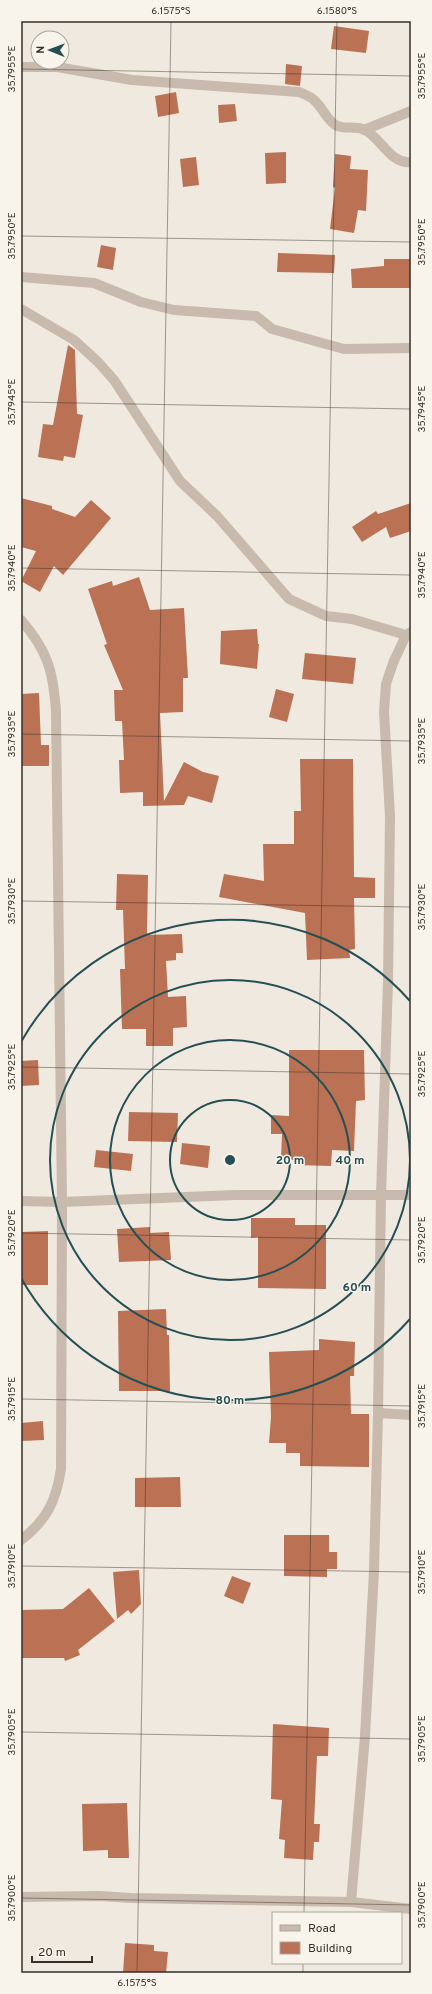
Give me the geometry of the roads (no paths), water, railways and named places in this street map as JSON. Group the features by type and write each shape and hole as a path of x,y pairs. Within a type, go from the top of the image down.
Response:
{"street":[{"path":"21,68 57,67 132,80 299,92 315,100 325,115 337,126 364,130 380,142 396,159 411,162"},
{"path":"364,130 411,112"},
{"path":"21,277 94,283 141,302 174,310 256,316 272,329 344,349 411,348"},
{"path":"21,309 74,340 98,362 114,380 180,481 216,516 289,599 326,616 352,619 409,634 393,663 386,684 384,712 390,816 388,982 381,1195 374,1571 365,1736 351,1902"},
{"path":"21,620 35,636 51,668 56,711 62,1202 61,1469 58,1488 46,1517 21,1540"},
{"path":"21,1201 62,1202 235,1195 411,1195"},
{"path":"378,1413 411,1415"},
{"path":"21,1897 99,1896 139,1899 351,1902 411,1909"}]}
